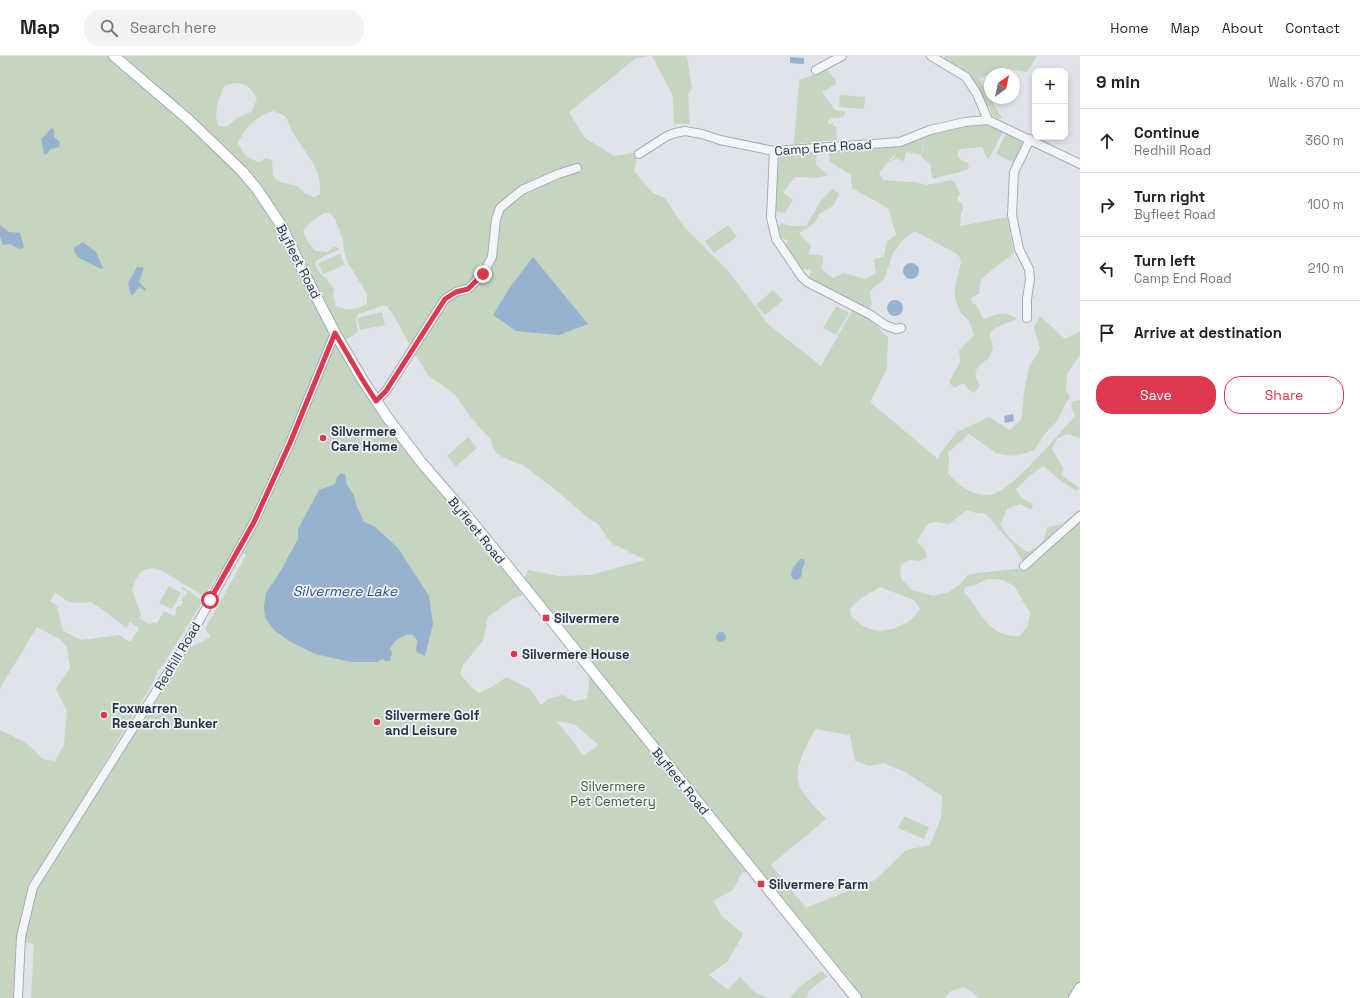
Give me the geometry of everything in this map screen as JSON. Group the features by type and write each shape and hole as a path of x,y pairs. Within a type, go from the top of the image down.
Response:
{"main road":[{"name":"Byfleet Road","path":"114,56 181,113 243,172 281,224 335,333 362,379 376,401 421,462 464,512 495,553 708,813 856,998"},
{"path":"1074,998 1080,988"}],"street":[{"path":"816,70 842,56"},
{"path":"931,56 966,77 977,94 988,120"},
{"name":"Camp End Road","path":"639,154 667,136 685,131 774,151 900,142 930,130 965,122 988,120 1080,164"},
{"path":"1027,318 1027,299 1030,279 1029,269 1019,249 1012,216 1014,172 1030,139"},
{"path":"774,151 771,217 776,239 801,276 807,282 871,315 886,325 896,329 901,328"},
{"path":"376,401 386,391 445,299 456,292 468,289 483,274 492,257 496,219 500,208 522,190 540,181 577,168"},
{"name":"Redhill Road","path":"18,998 21,937 33,887 189,638 254,522 290,443 335,333"},
{"path":"1024,566 1080,516"}],"green space":[{"name":"Silvermere Pet Cemetery","path":"0,56 649,56 635,59 569,112 584,137 614,156 638,152 634,171 653,193 665,198 684,227 731,274 768,324 821,366 853,309 873,320 881,331 888,337 887,368 870,402 938,459 941,452 957,432 989,417 1010,430 1021,420 1029,367 1040,349 1034,327 1040,316 1065,339 1080,331 1080,355 1067,374 1066,389 1070,398 1065,404 1058,420 1044,435 1034,450 1011,456 996,453 969,434 948,452 948,473 956,482 975,493 987,495 996,493 1020,475 1046,449 1075,416 1071,408 1072,401 1080,400 1080,438 1067,434 1058,438 1052,449 1063,468 1061,475 1080,488 1076,491 1043,466 1029,476 1016,489 1022,498 1033,504 1031,510 1020,504 1007,509 1000,525 1012,540 1028,552 1036,548 1042,542 1047,527 1062,524 1080,509 1080,983 1071,998 979,998 964,987 951,991 945,998 862,998 751,870 742,873 733,890 713,901 722,916 743,934 728,961 709,975 728,990 740,977 754,992 768,998 31,998 34,944 23,942 37,889 189,648 211,637 205,629 246,555 236,548 204,596 162,571 151,568 141,571 136,579 132,589 141,615 139,618 150,625 152,622 157,623 164,611 174,616 177,612 175,611 178,606 180,607 183,602 181,600 187,593 181,589 183,587 203,601 163,665 157,672 154,681 30,886 17,937 14,998 0,998 0,730 25,742 43,759 55,761 64,744 67,711 56,689 70,668 67,647 61,640 37,627 0,690","holes":["237,83 244,85 252,90 257,99 251,112 237,118 226,127 218,125 216,119 217,106 223,88 226,85","273,111 285,116 294,134 313,163 319,177 320,194 314,197 306,194 297,186 277,181 273,175 272,160 266,158 259,162 244,153 238,143 247,128 256,119","324,213 330,213 335,219 343,240 344,251 348,263 367,294 367,303 356,309 344,309 336,306 333,295 334,288 318,270 315,263 324,256 340,249 334,246 328,252 315,251 308,242 303,231 310,223","386,305 394,316 428,375 455,395 473,420 492,441 492,446 497,454 523,465 557,491 588,518 598,524 611,543 645,560 591,575 559,576 528,570 522,585 362,379 340,341 348,339 358,332 356,319 358,314","967,510 986,514 1013,545 1023,562 1022,568 969,574 959,585 949,592 933,596 912,590 902,580 900,572 901,565 910,560 920,561 927,557 925,550 917,541 928,524 935,522 949,524","987,579 1004,580 1015,587 1030,613 1028,626 1020,636 1008,635 997,631 986,622 964,592 965,587 973,586","522,585 588,667 589,684 587,699 574,701 563,695 548,699 541,705 530,689 506,677 480,693 473,689 460,674 463,665 483,641 488,617 514,598 523,595 518,589","880,587 914,600 920,609 910,621 893,629 877,631 863,626 851,616 850,608 860,599","55,592 67,601 76,603 91,602 126,628 130,622 139,628 130,642 119,635 81,640 63,631 57,606 50,601","556,721 574,724 599,745 583,756","815,729 850,735 855,761 869,766 884,763 905,772 942,796 941,818 930,845 906,850 875,880 806,908 771,865 826,819 803,793 799,785 798,769"]},
{"path":"652,56 687,56 692,88 688,95 690,124 674,124 673,96"},
{"path":"945,56 1037,56 1027,72 1020,71 1020,68 984,68 984,76 979,79 984,87 984,104 994,104 1002,118 998,119 992,115 989,106 983,109 972,86 942,62"},
{"path":"828,70 836,81 836,84 822,92 835,110 845,112 843,117 831,118 828,121 828,124 833,123 833,127 836,126 837,140 794,144 799,80"},
{"path":"840,95 865,97 864,109 839,107"},
{"path":"989,123 1004,129 989,159 987,158 982,147 960,149 957,155 962,161 967,162 969,166 967,170 933,179 931,165 921,157 927,133 968,125"},
{"path":"927,132 921,155 906,152 904,161 896,159 891,161 895,156 894,155 879,173 883,180 916,182 926,185 951,180 954,182 960,194 957,198 959,202 962,203 963,210 961,213 960,226 1007,217 1014,253 981,280 979,294 971,298 973,304 976,304 983,319 996,314 1008,314 1017,319 995,328 990,333 993,348 989,358 977,368 975,374 980,386 974,393 970,391 963,383 955,388 949,382 960,362 959,351 974,335 969,321 960,312 955,298 955,286 961,263 957,254 917,232 913,232 900,243 893,253 884,279 870,291 872,304 868,311 808,279 811,270 800,269 784,245 788,241 779,236 776,228 781,223 792,226 806,226 822,199 832,189 839,194 833,206 819,214 814,223 799,233 811,246 809,254 823,256 822,270 833,278 844,273 865,279 876,273 874,260 884,256 887,241 896,235 888,208 852,188 851,175 830,162 828,147 901,141"},
{"path":"1007,132 1025,140 1014,163 996,154"},
{"path":"817,153 816,165 828,175 817,178 795,177 783,193 793,200 785,213 774,211 779,156"},
{"path":"728,225 737,237 714,253 705,241"},
{"path":"340,254 345,265 323,274 318,263"},
{"path":"773,290 783,300 765,315 756,305"},
{"path":"836,306 849,313 836,335 823,328"},
{"path":"382,312 385,325 360,330 357,318"},
{"path":"468,437 477,448 456,466 447,456"},
{"path":"169,586 181,593 172,609 159,603"},
{"path":"904,816 929,827 924,839 898,828"},
{"path":"821,971 828,976 811,989 805,998 789,998 798,988"}],"water":[{"path":"790,57 804,58 804,64 790,63"},
{"path":"52,128 54,130 54,137 60,142 59,147 50,149 46,155 44,154 41,139"},
{"path":"0,225 9,232 20,233 24,247 19,249 10,244 3,245 0,237"},
{"path":"83,242 96,252 103,268 101,269 79,258 74,252 75,247"},
{"path":"533,257 588,324 559,335 516,331 493,315 511,286"},
{"path":"911,263 918,268 919,271 914,278 911,279 904,274 903,271 908,264"},
{"path":"137,267 144,268 139,282 146,289 146,291 139,287 133,295 131,295 128,283"},
{"path":"895,300 902,305 903,308 898,315 895,316 888,311 887,308 892,301"},
{"path":"1013,414 1014,421 1005,423 1004,416"},
{"name":"Silvermere Lake","path":"341,473 345,474 347,485 354,495 357,507 364,522 374,526 398,548 429,596 433,624 425,656 418,653 416,650 417,642 415,637 411,635 403,636 392,645 390,649 392,653 390,661 385,661 383,659 378,662 351,662 315,654 289,641 274,630 265,618 264,606 266,593 280,572 298,539 298,529 319,490 335,484 337,477"},
{"path":"800,559 803,559 805,562 802,575 799,579 795,580 792,578 791,572"},
{"path":"721,632 726,637 721,642 716,637"}],"place":[{"name":"Silvermere Care Home","path":"323,438"},
{"name":"Silvermere","path":"546,618"},
{"name":"Silvermere House","path":"514,654"},
{"name":"Foxwarren Research Bunker","path":"104,715"},
{"name":"Silvermere Golf and Leisure","path":"377,722"},
{"name":"Silvermere Farm","path":"761,884"}],"route":[{"path":"210,600 254,522 290,443 327,356 335,333 376,401 386,391 445,299 456,292 468,289 483,274"}]}
